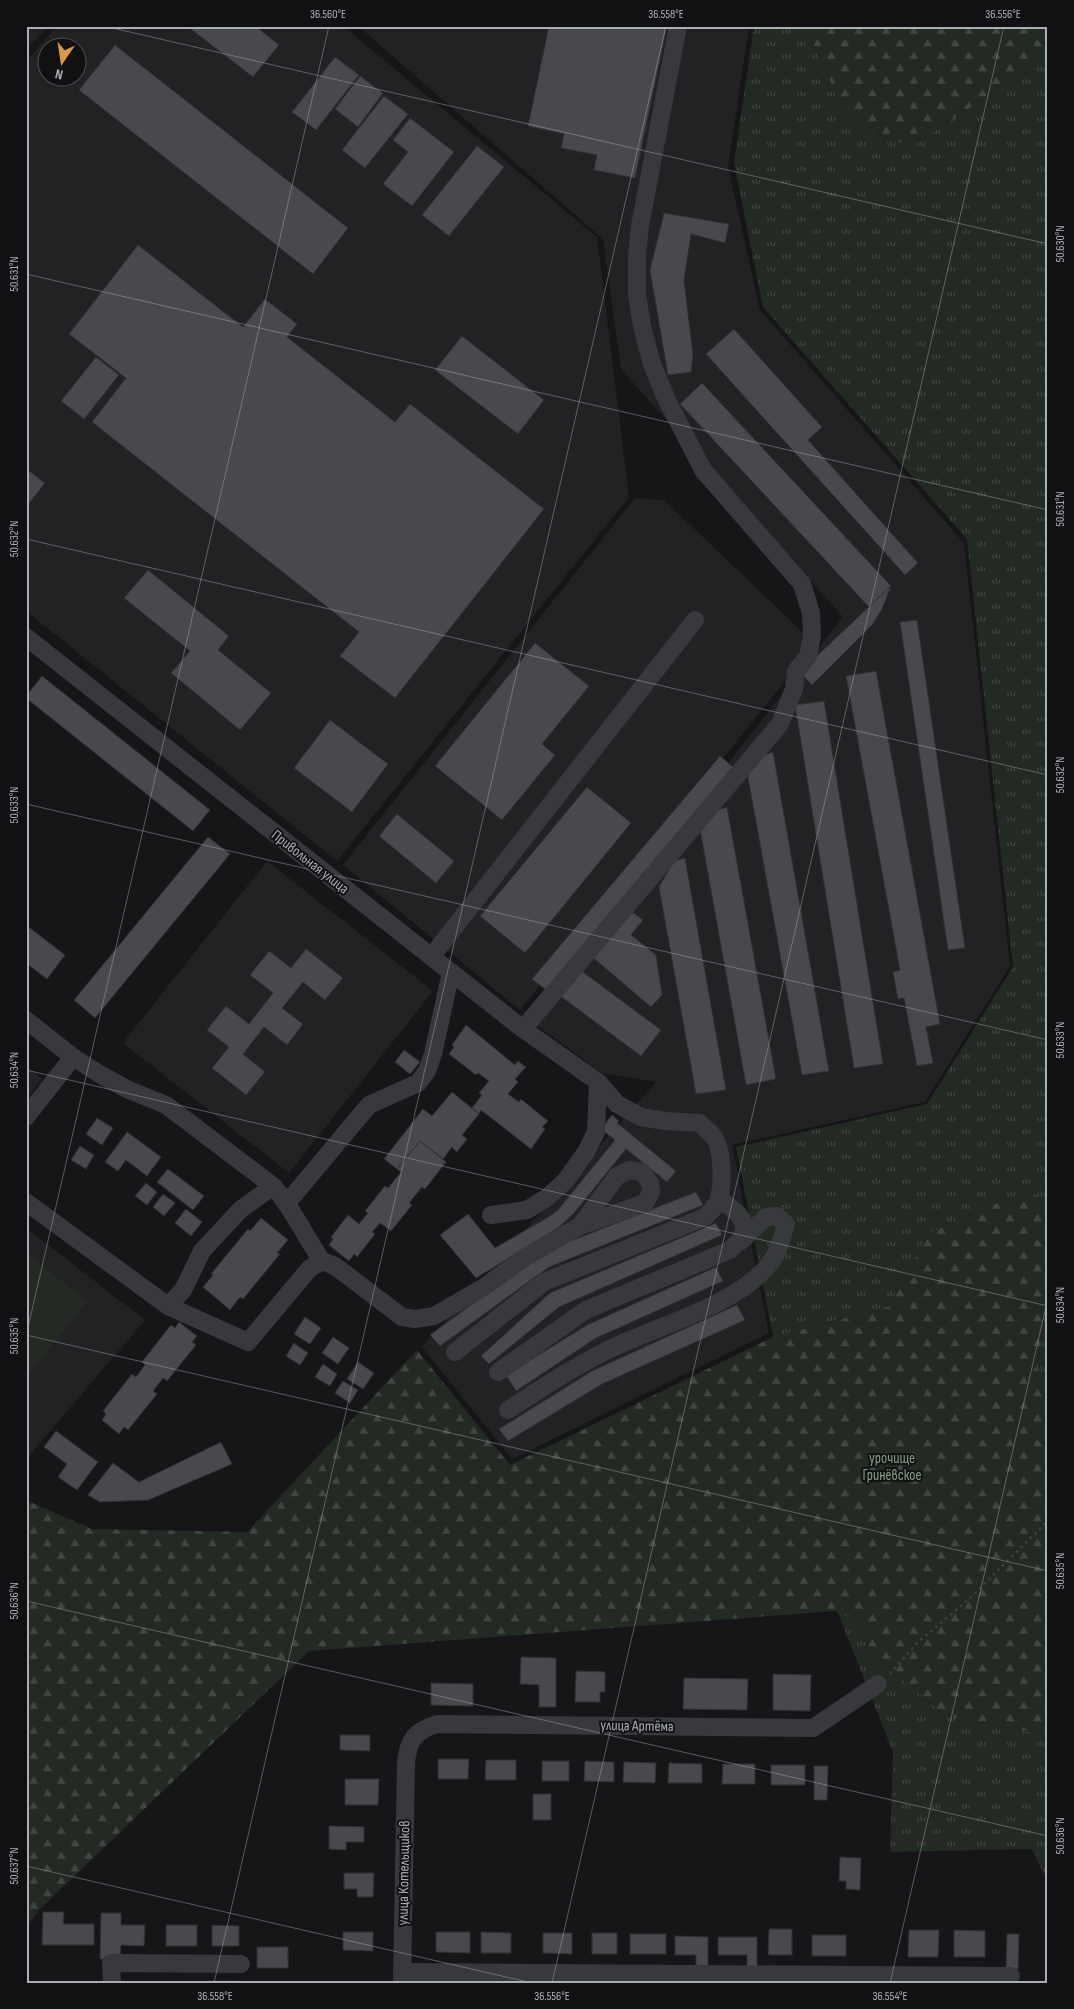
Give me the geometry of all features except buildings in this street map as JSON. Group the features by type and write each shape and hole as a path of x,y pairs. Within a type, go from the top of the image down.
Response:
{"street":[{"path":"523,1029 780,724 794,689 796,671 808,656 812,636 811,612 802,584 704,470 666,398 652,364 642,326 638,294 637,255 640,226 678,26"},
{"path":"431,957 696,620"},
{"name":"Привольная улица","path":"26,637 523,1029 598,1082 617,1104 641,1117 700,1124 714,1138 720,1155 722,1179 719,1199"},
{"path":"287,1203 369,1105 418,1083 427,1071 433,1054 450,972"},
{"path":"26,1020 74,1057 129,1090 166,1105 273,1186 287,1203 307,1240 322,1262 335,1266 402,1318 415,1319 434,1316 484,1287 527,1256 580,1226"},
{"path":"26,1117 74,1057"},
{"path":"491,1215 526,1210 548,1198 566,1180 586,1152 596,1132 598,1082"},
{"path":"168,1306 183,1290 202,1251 240,1210 273,1186"},
{"path":"455,1352 544,1282 705,1217 719,1199 738,1212 744,1224 741,1241"},
{"path":"26,1202 168,1306 248,1342 310,1268 322,1262"},
{"path":"498,1372 586,1310 730,1250 766,1217 777,1216 786,1224 781,1242 770,1262 748,1286 704,1308 607,1350 558,1377 508,1410"},
{"name":"улица Артёма","path":"406,1763 407,1749 413,1737 424,1728 437,1724 813,1728 878,1684"},
{"name":"улица Котельщиков","path":"402,1977 406,1763"},
{"path":"112,1983 112,1963 240,1964"},
{"path":"402,1977 1011,1976"}],"path":[{"path":"878,1684 896,1669 918,1643 970,1599 1048,1521"}],"shaded area":[{"path":"26,26 48,26 26,50"},
{"path":"57,26 343,26 597,237 629,497 337,861 26,611 26,74 29,58 38,48 38,88 88,88 88,38 46,38"},
{"path":"358,26 749,26 728,167 760,310 964,543 1010,966 925,1102 732,1145 769,1333 512,1459 422,1347 656,1082 602,1073 523,1015 722,771 843,617 621,369 603,239"},
{"path":"635,498 664,500 815,644 520,1010 343,865"},
{"path":"267,861 433,991 289,1173 123,1043"},
{"path":"26,1066 42,1079 26,1100"},
{"path":"26,1228 145,1320 26,1459"}],"green space":[{"path":"754,26 805,26 850,124 911,146 973,106 1048,49 1048,1200 1026,1191 930,1233 888,1307 773,1337 736,1147 927,1104 1013,967 967,539 763,307 734,163"},
{"path":"805,26 1048,26 1048,49 973,106 911,146 850,124"},
{"name":"урочище Гринёвское","path":"1026,1191 1048,1200 1048,1314 1044,1319 1036,1380 1048,1386 1048,1735 945,1716 912,1686 871,1659 859,1623 836,1611 309,1651 40,1909 26,1927 26,1500 92,1529 247,1532 417,1350 510,1465 773,1337 888,1307 930,1233"},
{"path":"26,1253 87,1301 26,1378"},
{"path":"1048,1314 1048,1386 1036,1380 1044,1319"},
{"path":"837,1611 859,1623 871,1659 912,1686 945,1716 1048,1735 1048,1883 1032,1849 890,1852 893,1752"}]}
